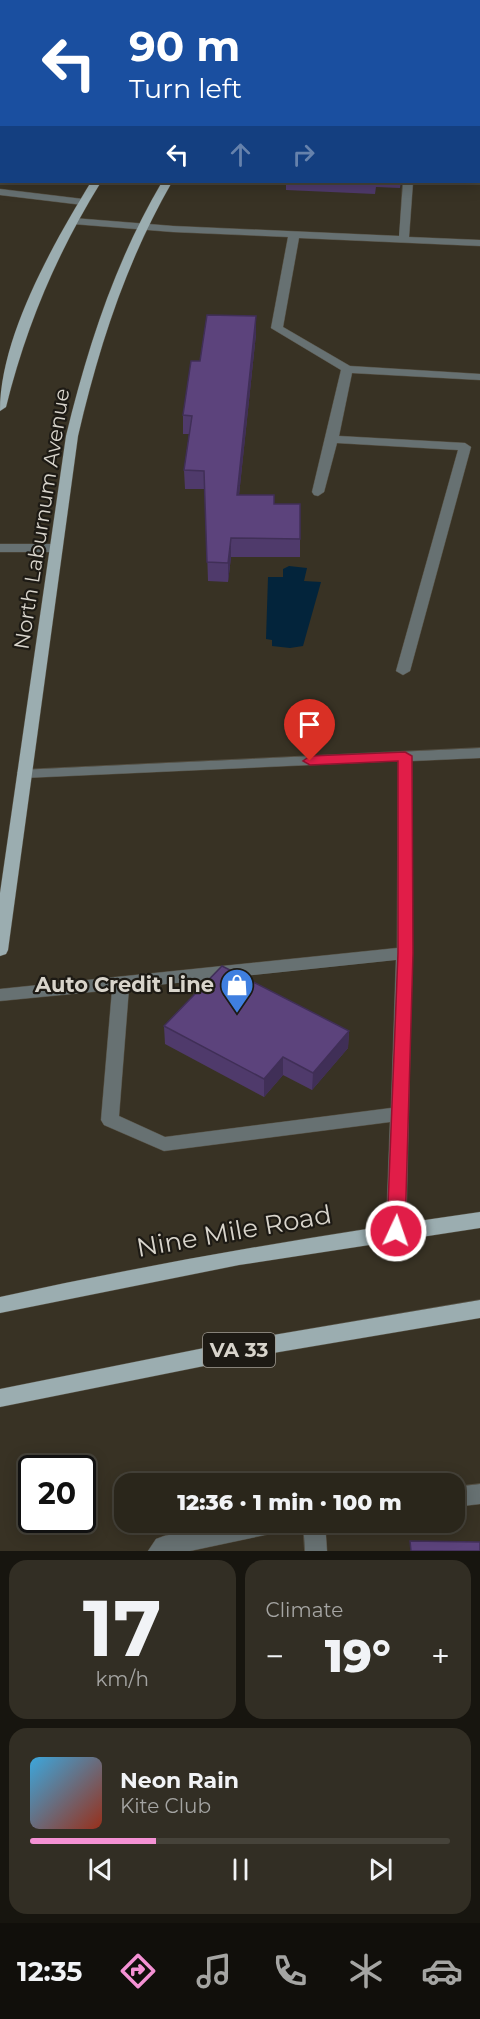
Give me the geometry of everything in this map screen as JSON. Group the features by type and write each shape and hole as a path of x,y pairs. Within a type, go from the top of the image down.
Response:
{"main road":[{"path":"0,407 12,356 33,300 83,202 95,183"},
{"name":"North Laburnum Avenue","path":"0,950 72,436 87,369 114,288 166,183"},
{"name":"Nine Mile Road","path":"0,1305 189,1266 396,1231 480,1220"},
{"name":"VA 33","path":"0,1398 244,1349 480,1309"}],"street":[{"path":"404,239 408,183"},
{"path":"0,192 83,202"},
{"path":"73,221 143,227 480,243"},
{"path":"294,235 277,328 347,369 480,377"},
{"path":"318,492 347,369"},
{"path":"332,439 465,447 403,671"},
{"path":"0,548 57,548"},
{"path":"24,773 480,753"},
{"path":"396,1231 405,953 405,756"},
{"path":"0,995 405,953"},
{"path":"121,982 110,1120 164,1144 401,1114"},
{"path":"465,1496 480,1494"},
{"path":"159,1551 164,1546 226,1533"},
{"path":"315,1533 316,1551"}],"water":[{"path":"289,566 307,568 304,581 321,582 303,646 290,648 272,646 272,640 266,639 268,577 283,577 283,569"}],"building":[{"path":"207,315 256,316 237,495 274,495 274,504 300,504 300,539 231,538 228,563 207,562 204,471 184,470 192,416 183,415 191,361 200,361"},
{"name":"Auto Credit Line","path":"222,966 349,1031 313,1073 283,1057 264,1079 164,1026"},
{"path":"410,1541 480,1542 480,1551 411,1551"}],"place":[{"name":"Auto Credit Line","path":"237,1014"}],"route":[{"path":"310,761 405,756 405,953 396,1231"}]}
